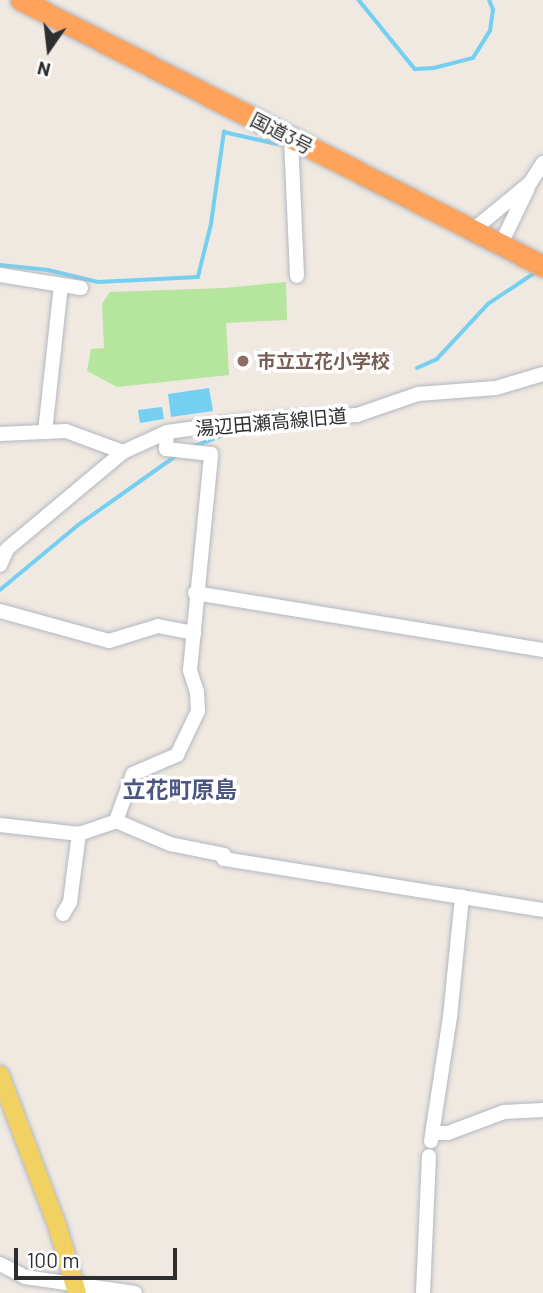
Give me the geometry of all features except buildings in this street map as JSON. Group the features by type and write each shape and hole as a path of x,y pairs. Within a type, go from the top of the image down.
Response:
{"highway":[{"name":"国道3号","path":"21,0 543,265"}],"main road":[{"path":"0,1075 57,1225 76,1289"}],"street":[{"path":"290,138 297,276"},
{"path":"501,244 530,183 543,163"},
{"path":"473,230 530,183"},
{"path":"0,275 81,288"},
{"path":"45,432 61,285"},
{"name":"湯辺田瀬高線旧道","path":"0,565 7,549 123,452 167,432 240,422 357,415 418,394 496,388 543,374"},
{"path":"116,821 133,775 177,755 198,711 197,692 190,670 195,593 211,454 166,449 167,432"},
{"path":"0,434 76,433 123,452"},
{"path":"195,593 543,650"},
{"path":"0,611 109,641 158,626 194,633"},
{"path":"0,825 79,834 116,821 170,844 224,855 224,859 543,910"},
{"path":"63,914 70,902 79,834"},
{"path":"423,1293 431,1143 450,1017 461,897"},
{"path":"431,1143 448,1133 504,1112 543,1110"},
{"path":"0,1264 25,1277 76,1289 135,1293"}],"green space":[{"path":"286,282 287,320 226,323 229,375 117,387 87,371 91,349 104,348 102,304 110,292 224,288"}],"water":[{"path":"209,388 213,411 171,417 168,394"},
{"path":"162,407 164,419 140,423 138,410"}],"waterway":[{"path":"359,0 415,69 434,68 473,58 490,31 493,10 489,0"},
{"path":"0,265 48,270 98,282 198,277 211,224 224,132 277,144"},
{"path":"417,368 437,359 488,304 536,272"},
{"path":"192,447 235,431 282,426"},
{"path":"0,590 77,526 176,456"}],"place":[{"name":"市立立花小学校","path":"243,361"}],"district":[{"name":"立花町原島","path":"180,789"}]}
